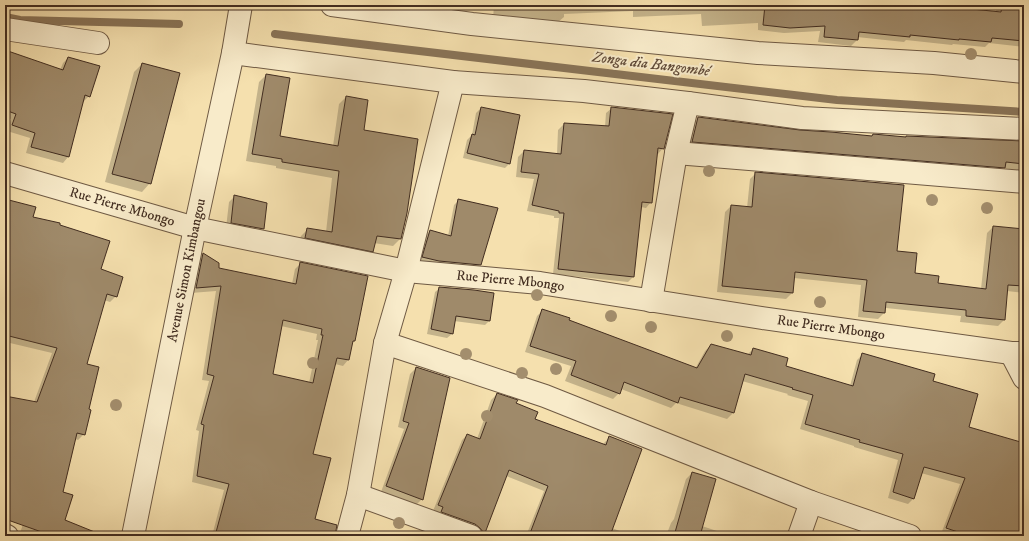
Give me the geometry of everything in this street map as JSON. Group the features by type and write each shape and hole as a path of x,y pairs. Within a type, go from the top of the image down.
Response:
{"street":[{"name":"Avenue Simon Kimbangou","path":"133,536 195,228 233,53 241,5"},
{"path":"332,5 472,24 758,53 934,63 1024,72"},
{"path":"5,29 98,43"},
{"path":"233,53 453,82 584,91 802,118 1024,129"},
{"path":"347,536 358,495 385,343 406,271 453,82"},
{"path":"651,301 676,153 688,103"},
{"path":"676,153 1024,182"},
{"name":"Rue Pierre Mbongo","path":"5,173 195,228 406,271 540,283 762,318 1018,353"},
{"path":"385,343 545,396 811,502 910,536"},
{"path":"1018,353 1024,378"},
{"path":"358,495 472,536"},
{"path":"799,536 811,502"}],"building":[{"path":"765,5 962,5 962,8 1001,12 1002,5 1024,5 1024,41 992,38 991,42 859,32 858,40 824,37 825,26 790,28 763,25"},
{"path":"5,50 63,70 68,57 100,66 90,97 85,95 69,157 31,147 35,133 12,125 16,114 5,110"},
{"path":"142,63 180,73 151,184 112,174"},
{"path":"266,74 290,78 280,136 338,146 346,96 368,100 364,130 418,139 407,213 401,239 377,236 373,252 305,238 307,228 332,232 339,171 282,162 282,159 252,154"},
{"path":"481,107 520,115 510,164 467,153 472,134 475,135"},
{"path":"611,107 673,114 664,149 658,148 652,203 642,202 634,277 558,269 564,213 559,213 559,211 532,205 539,174 521,172 524,150 561,154 564,123 609,126"},
{"path":"698,117 800,130 872,136 873,134 906,137 1024,141 1024,164 1006,162 1005,168 692,142"},
{"path":"755,172 904,185 897,251 917,253 915,273 939,276 938,283 986,289 993,226 1024,229 1024,286 1008,285 1005,320 966,316 966,310 886,302 885,313 863,311 867,280 795,272 793,293 722,286 731,205 752,207"},
{"path":"234,195 267,203 264,229 231,223"},
{"path":"5,199 36,207 33,217 60,223 60,225 110,241 101,269 123,277 117,297 107,294 87,364 99,367 89,409 91,410 85,435 77,433 63,492 73,495 65,520 102,536 53,536 5,519 5,396 37,402 57,348 5,335"},
{"path":"458,199 498,208 481,265 439,261 422,257 430,230 451,236"},
{"path":"203,253 219,263 219,268 296,284 300,262 368,276 355,341 353,341 349,360 337,358 313,454 331,458 315,519 337,525 335,536 215,536 229,484 197,476 204,425 201,424 214,376 207,374 221,286 196,288","holes":["283,320 322,329 321,335 323,335 313,383 273,374"]},
{"path":"439,287 494,293 490,321 456,316 453,334 431,329"},
{"path":"542,309 570,318 569,320 697,368 711,344 751,355 753,348 788,358 786,366 853,386 862,353 935,374 933,381 978,394 969,427 1024,443 1024,536 970,536 946,528 965,478 924,467 914,499 893,492 903,454 859,442 860,440 805,424 813,395 745,374 734,413 680,397 678,403 624,382 620,394 571,375 576,361 530,346"},
{"path":"416,367 450,378 423,500 386,486 409,423 403,421"},
{"path":"497,393 518,400 516,403 538,412 535,419 606,445 609,436 642,449 610,536 529,536 548,486 509,470 485,533 475,524 441,512 443,507 438,505 467,434 480,439"},
{"path":"692,472 716,479 700,536 674,536"}],"waterway":[{"name":"Zonga dia Bangombé","path":"5,17 20,20 179,24"},
{"name":"Zonga dia Bangombé","path":"275,34 837,100 1024,112"}]}
